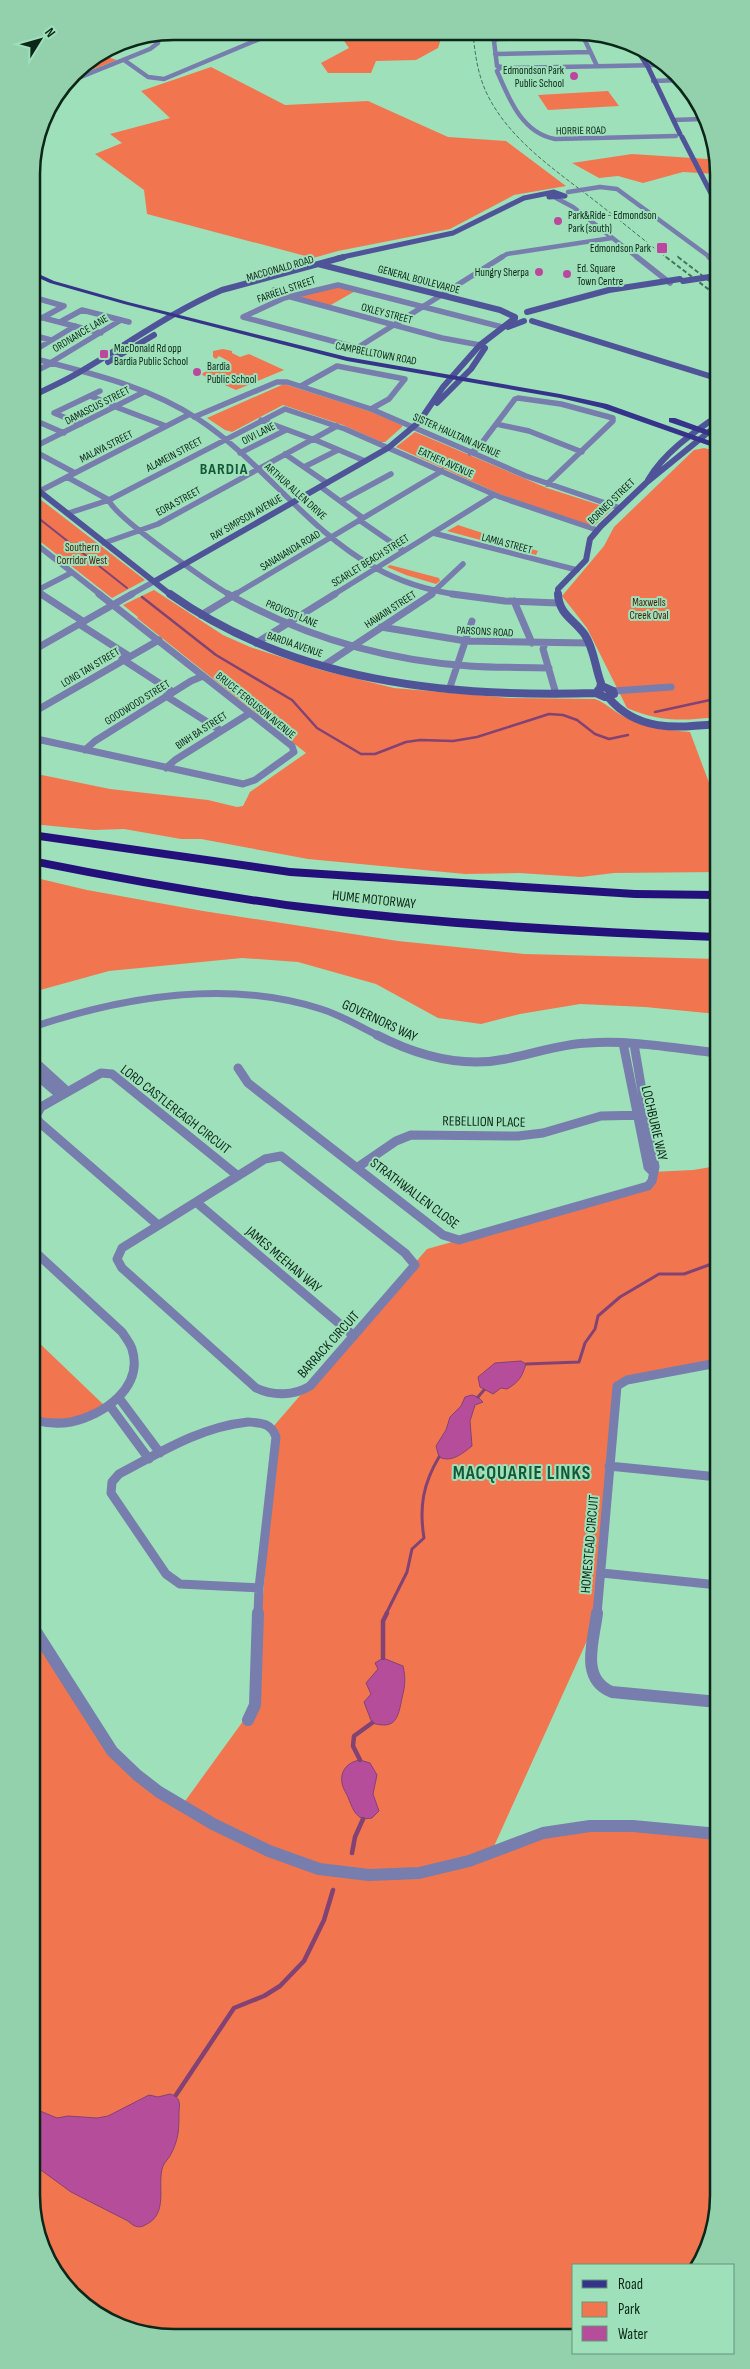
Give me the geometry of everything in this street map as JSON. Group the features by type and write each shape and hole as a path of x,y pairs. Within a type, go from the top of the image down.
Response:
{"highway":[{"name":"HUME MOTORWAY","path":"40,835 182,858 290,872 635,894 710,895"},
{"name":"HUME MOTORWAY","path":"40,862 287,905 482,925 710,937"}],"main road":[{"name":"CAMPBELLTOWN ROAD","path":"40,275 346,359 451,378 467,373 588,393 621,402"},
{"name":"CAMPBELLTOWN ROAD","path":"40,276 80,291 174,315 192,312 377,358 604,406 710,444"},
{"path":"666,418 710,434"}],"street":[{"path":"124,60 148,77 164,79 257,40"},
{"path":"496,40 495,54 497,66 500,67 653,65"},
{"path":"585,40 597,66"},
{"path":"83,76 124,60 155,45 158,41"},
{"path":"495,54 590,52"},
{"path":"642,58 646,65 644,67 650,74 710,192"},
{"name":"HORRIE ROAD","path":"500,67 497,71 512,103 524,120 542,137 555,139 680,136"},
{"path":"653,81 672,80"},
{"path":"673,120 698,119"},
{"path":"573,207 566,194 611,187 618,190 710,258"},
{"name":"MACDONALD ROAD","path":"333,264 472,230 522,203 566,194"},
{"path":"551,197 573,207 669,282"},
{"name":"MACDONALD ROAD","path":"192,312 228,293 325,264 449,236"},
{"path":"356,348 509,253 612,238"},
{"name":"MACDONALD ROAD","path":"40,397 85,372 222,290 317,263"},
{"name":"GENERAL BOULEVARDE","path":"317,263 500,310 524,321"},
{"path":"325,264 333,264 443,295 525,312 536,318 710,376"},
{"path":"426,414 459,375 480,344 502,326 525,312 589,295 710,275"},
{"name":"FARRELL STREET","path":"408,358 356,348 244,318 248,314 289,297 338,285 502,326"},
{"name":"OXLEY STREET","path":"274,290 289,297 442,338 480,344"},
{"path":"40,299 64,306 42,318"},
{"path":"480,344 485,344 507,328 536,318 549,306"},
{"name":"ORDNANCE LANE","path":"60,322 82,310 129,322"},
{"name":"MACDONALD ROAD","path":"40,392 85,372 174,315"},
{"path":"42,318 102,333"},
{"path":"536,318 710,371"},
{"name":"ORDNANCE LANE","path":"40,369 121,320"},
{"path":"40,347 75,326"},
{"path":"467,373 495,336"},
{"path":"40,337 51,340"},
{"path":"634,348 660,357 659,359"},
{"name":"ARTHUR ALLEN DRIVE","path":"40,360 85,372 144,392 192,415 225,439 351,552 376,568 404,580 438,590 479,598 558,603"},
{"path":"301,386 337,366 404,379 389,399 371,409"},
{"name":"RAY SIMPSON AVENUE","path":"40,647 388,448 426,414 451,378"},
{"name":"SISTER HAULTAIN AVENUE","path":"285,381 371,409 414,426 470,453 547,484 620,508"},
{"name":"MALAYA STREET","path":"40,485 67,477 166,426 277,382 285,381"},
{"path":"81,424 54,413 100,391"},
{"name":"DAMASCUS STREET","path":"40,445 144,392"},
{"path":"90,396 166,426"},
{"path":"470,453 478,448 514,399 521,397 584,408 613,418 613,421 547,484"},
{"name":"ALAMEIN STREET","path":"69,513 109,500 260,420 280,410 288,409"},
{"name":"EATHER AVENUE","path":"288,409 337,426 494,495 597,530"},
{"path":"260,420 312,439 365,462"},
{"name":"BORNEO STREET","path":"646,483 654,470 688,435 710,421"},
{"path":"40,423 64,432"},
{"path":"496,424 529,431 582,452"},
{"name":"EORA STREET","path":"104,543 158,524 337,426"},
{"name":"OIVI LANE","path":"240,453 286,430"},
{"name":"BORNEO STREET","path":"558,603 558,589 586,560 590,539 597,530 646,483 662,472 710,431"},
{"path":"304,467 338,450"},
{"path":"40,453 75,473"},
{"path":"285,454 304,467 361,519 404,551"},
{"name":"SANANANDA ROAD","path":"201,615 442,471"},
{"path":"341,501 391,474"},
{"name":"PROVOST LANE","path":"67,477 109,500 110,504 142,530 232,596 286,624 352,646 458,665 550,668"},
{"name":"BARDIA AVENUE","path":"40,491 104,543 201,615 256,643 323,666 386,681 450,690 556,694 598,690"},
{"name":"SCARLET BEACH STREET","path":"256,643 494,495"},
{"name":"LAMIA STREET","path":"433,533 577,570"},
{"name":"BRUCE FERGUSON AVENUE","path":"40,549 292,746 294,753 255,780 246,784 40,740"},
{"name":"HAWAIN STREET","path":"323,666 438,590 463,564"},
{"path":"40,587 71,573"},
{"path":"40,592 114,648 129,656"},
{"path":"514,601 532,643"},
{"path":"558,603 561,613 583,633 589,643 601,683 598,690 602,696 671,687"},
{"path":"450,690 472,621"},
{"name":"PARSONS ROAD","path":"381,627 466,641 589,643"},
{"name":"LONG TAN STREET","path":"40,708 159,640"},
{"path":"546,643 544,649 556,694"},
{"path":"122,660 139,668 161,686 173,692"},
{"name":"GOODWOOD STREET","path":"84,750 166,696 203,676"},
{"path":"611,694 616,707 624,714 648,723 682,728 710,725"},
{"path":"166,696 182,704 204,722 220,730"},
{"name":"BINH BA STREET","path":"166,768 174,760 250,713"},
{"name":"GOVERNORS WAY","path":"40,1024 74,1013 108,1005 218,993 266,996 320,1008 346,1018 406,1049 463,1061 502,1062 567,1044 602,1041 710,1052"},
{"name":"LOCHBURIE WAY","path":"623,1043 655,1167 652,1171"},
{"name":"LOCHBURIE WAY","path":"634,1044 642,1115"},
{"path":"40,1067 64,1093"},
{"name":"STRATHWALLEN CLOSE","path":"238,1068 248,1083 445,1236 459,1240 648,1186 652,1181 652,1171"},
{"name":"LORD CASTLEREAGH CIRCUIT","path":"40,1110 64,1093 101,1073 112,1074 238,1176"},
{"path":"40,1077 64,1093"},
{"name":"REBELLION PLACE","path":"358,1167 396,1140 411,1135 525,1136 543,1133 601,1116 642,1115"},
{"name":"LORD CASTLEREAGH CIRCUIT","path":"40,1123 158,1225"},
{"name":"BARRACK CIRCUIT","path":"268,1157 282,1157 412,1259 415,1265 413,1270 354,1336 304,1390 297,1393 261,1390 120,1266 117,1256 120,1250 238,1176 268,1157"},
{"name":"JAMES MEEHAN WAY","path":"196,1202 354,1336"},
{"path":"40,1256 127,1337 134,1355 134,1371 128,1386 110,1406 87,1418 72,1422 40,1422"},
{"name":"HOMESTEAD CIRCUIT","path":"710,1365 618,1384 609,1466 602,1573 590,1668 594,1680 601,1688 612,1692 710,1701"},
{"path":"119,1398 160,1453"},
{"path":"110,1406 149,1459"},
{"path":"248,1720 255,1705 260,1588 276,1437 273,1429 267,1424 258,1422 222,1424 160,1453 119,1474 112,1480 110,1486 111,1493 166,1574 180,1584 260,1588"},
{"path":"609,1466 710,1476"},
{"path":"602,1573 710,1584"},
{"path":"40,1639 73,1693 117,1757 140,1777 203,1818 270,1851 321,1869 356,1874 418,1873 475,1860 545,1832 584,1825 634,1825 710,1833"}],"green space":[{"path":"343,40 441,40 438,48 416,60 376,61 371,73 328,73 321,63 349,48"},
{"path":"108,57 117,60 88,71"},
{"path":"211,67 285,105 368,101 448,137 506,141 566,186 514,195 450,229 338,251 313,258 147,214 144,190 95,154 122,143 110,134 170,118 141,91"},
{"path":"608,91 619,106 548,110 538,95"},
{"path":"632,154 709,159 710,174 683,172 643,183 618,176 599,178 572,163"},
{"path":"336,286 357,290 329,306 299,297"},
{"path":"223,349 232,351 232,353 240,357 249,354 284,370 236,390 200,374 230,362 219,356 216,359 213,357 213,351"},
{"path":"284,384 369,411 402,425 402,427 385,442 381,442 343,425 283,405 232,432 225,430 207,418"},
{"path":"415,432 547,488 612,509 593,527 502,495 396,447"},
{"name":"Maxwells Creek Oval","path":"704,448 710,450 710,718 682,720 650,716 627,708 587,628 562,596 604,546 614,527 694,450"},
{"name":"Southern Corridor West","path":"40,499 145,580 112,598 40,541"},
{"path":"458,525 538,551 536,555 447,531"},
{"path":"390,565 439,578 440,581 436,584 406,575 387,567"},
{"path":"154,590 223,635 250,647 321,670 394,688 510,698 595,699 640,724 690,732 710,785 710,872 614,873 581,877 519,873 465,874 308,859 201,839 181,839 124,829 94,830 40,825 40,775 110,789 208,800 237,807 243,806 250,792 306,753 123,605"},
{"path":"40,879 87,890 203,911 398,941 524,954 710,959 710,1013 645,1007 580,1004 520,1014 481,1024 438,1018 376,984 298,962 242,958 109,971 40,990"},
{"name":"MACQUARIE LINKS","path":"710,1167 710,1364 619,1383 595,1623 490,1855 584,1825 710,1833 710,2204 703,2238 696,2254 690,2264 572,2264 572,2329 165,2329 139,2324 107,2311 79,2290 58,2262 50,2246 41,2212 40,1641 115,1755 183,1804 254,1706 276,1437 272,1428 427,1249 648,1187 652,1172"},
{"path":"40,1344 107,1408 87,1418 40,1420"}],"water":[{"path":"521,1361 526,1364 520,1379 507,1389 501,1388 493,1394 480,1387 478,1377 495,1363"},
{"path":"472,1395 478,1397 483,1402 475,1405 470,1421 472,1446 460,1455 443,1459 439,1457 436,1446 446,1430 450,1417 461,1406 465,1397"},
{"path":"383,1658 403,1666 405,1679 397,1717 391,1723 380,1725 372,1723 364,1702 371,1694 366,1683 378,1669 375,1663"},
{"path":"360,1760 370,1763 377,1775 373,1794 379,1811 372,1818 363,1819 356,1814 343,1788 342,1777 345,1768 349,1764"},
{"path":"170,2094 178,2098 179,2124 173,2150 161,2173 160,2206 153,2220 143,2226 134,2226 128,2221 71,2192 40,2169 40,2111 57,2118 68,2116 97,2118 108,2116 149,2095 158,2097"}],"waterway":[{"path":"40,519 127,588"},
{"path":"142,597 216,655 292,700 317,728 361,754 375,754 406,742 420,740 453,741 477,737 549,714 563,715 577,720 595,734 609,739 628,735"},
{"path":"655,712 710,700"},
{"path":"526,1364 579,1362 585,1343 595,1329 598,1316 620,1297 659,1274 684,1274 710,1265"},
{"path":"478,1397 484,1390"},
{"path":"386,1614 407,1572 412,1549 424,1538 422,1506 429,1477 439,1457"},
{"path":"383,1658 383,1621 387,1613"},
{"path":"360,1760 353,1746 354,1736 372,1723"},
{"path":"352,1853 355,1837 363,1819"},
{"path":"176,2095 234,2008 264,1996 280,1986 304,1961 324,1920 333,1890"}],"railway":[{"path":"474,40 482,81 488,96 508,126 547,164 667,258"},
{"path":"666,257 710,290"},
{"path":"678,257 710,281"}],"place":[{"name":"Edmondson Park Public School","path":"574,76"},
{"name":"Park&Ride - Edmondson Park (south)","path":"558,221"},
{"name":"Edmondson Park","path":"662,248"},
{"name":"Hungry Sherpa","path":"539,272"},
{"name":"Ed. Square Town Centre","path":"567,274"},
{"name":"MacDonald Rd opp Bardia Public School","path":"104,354"},
{"name":"Bardia Public School","path":"197,372"}],"district":[{"name":"BARDIA","path":"224,468"},
{"name":"MACQUARIE LINKS","path":"522,1472"}]}
